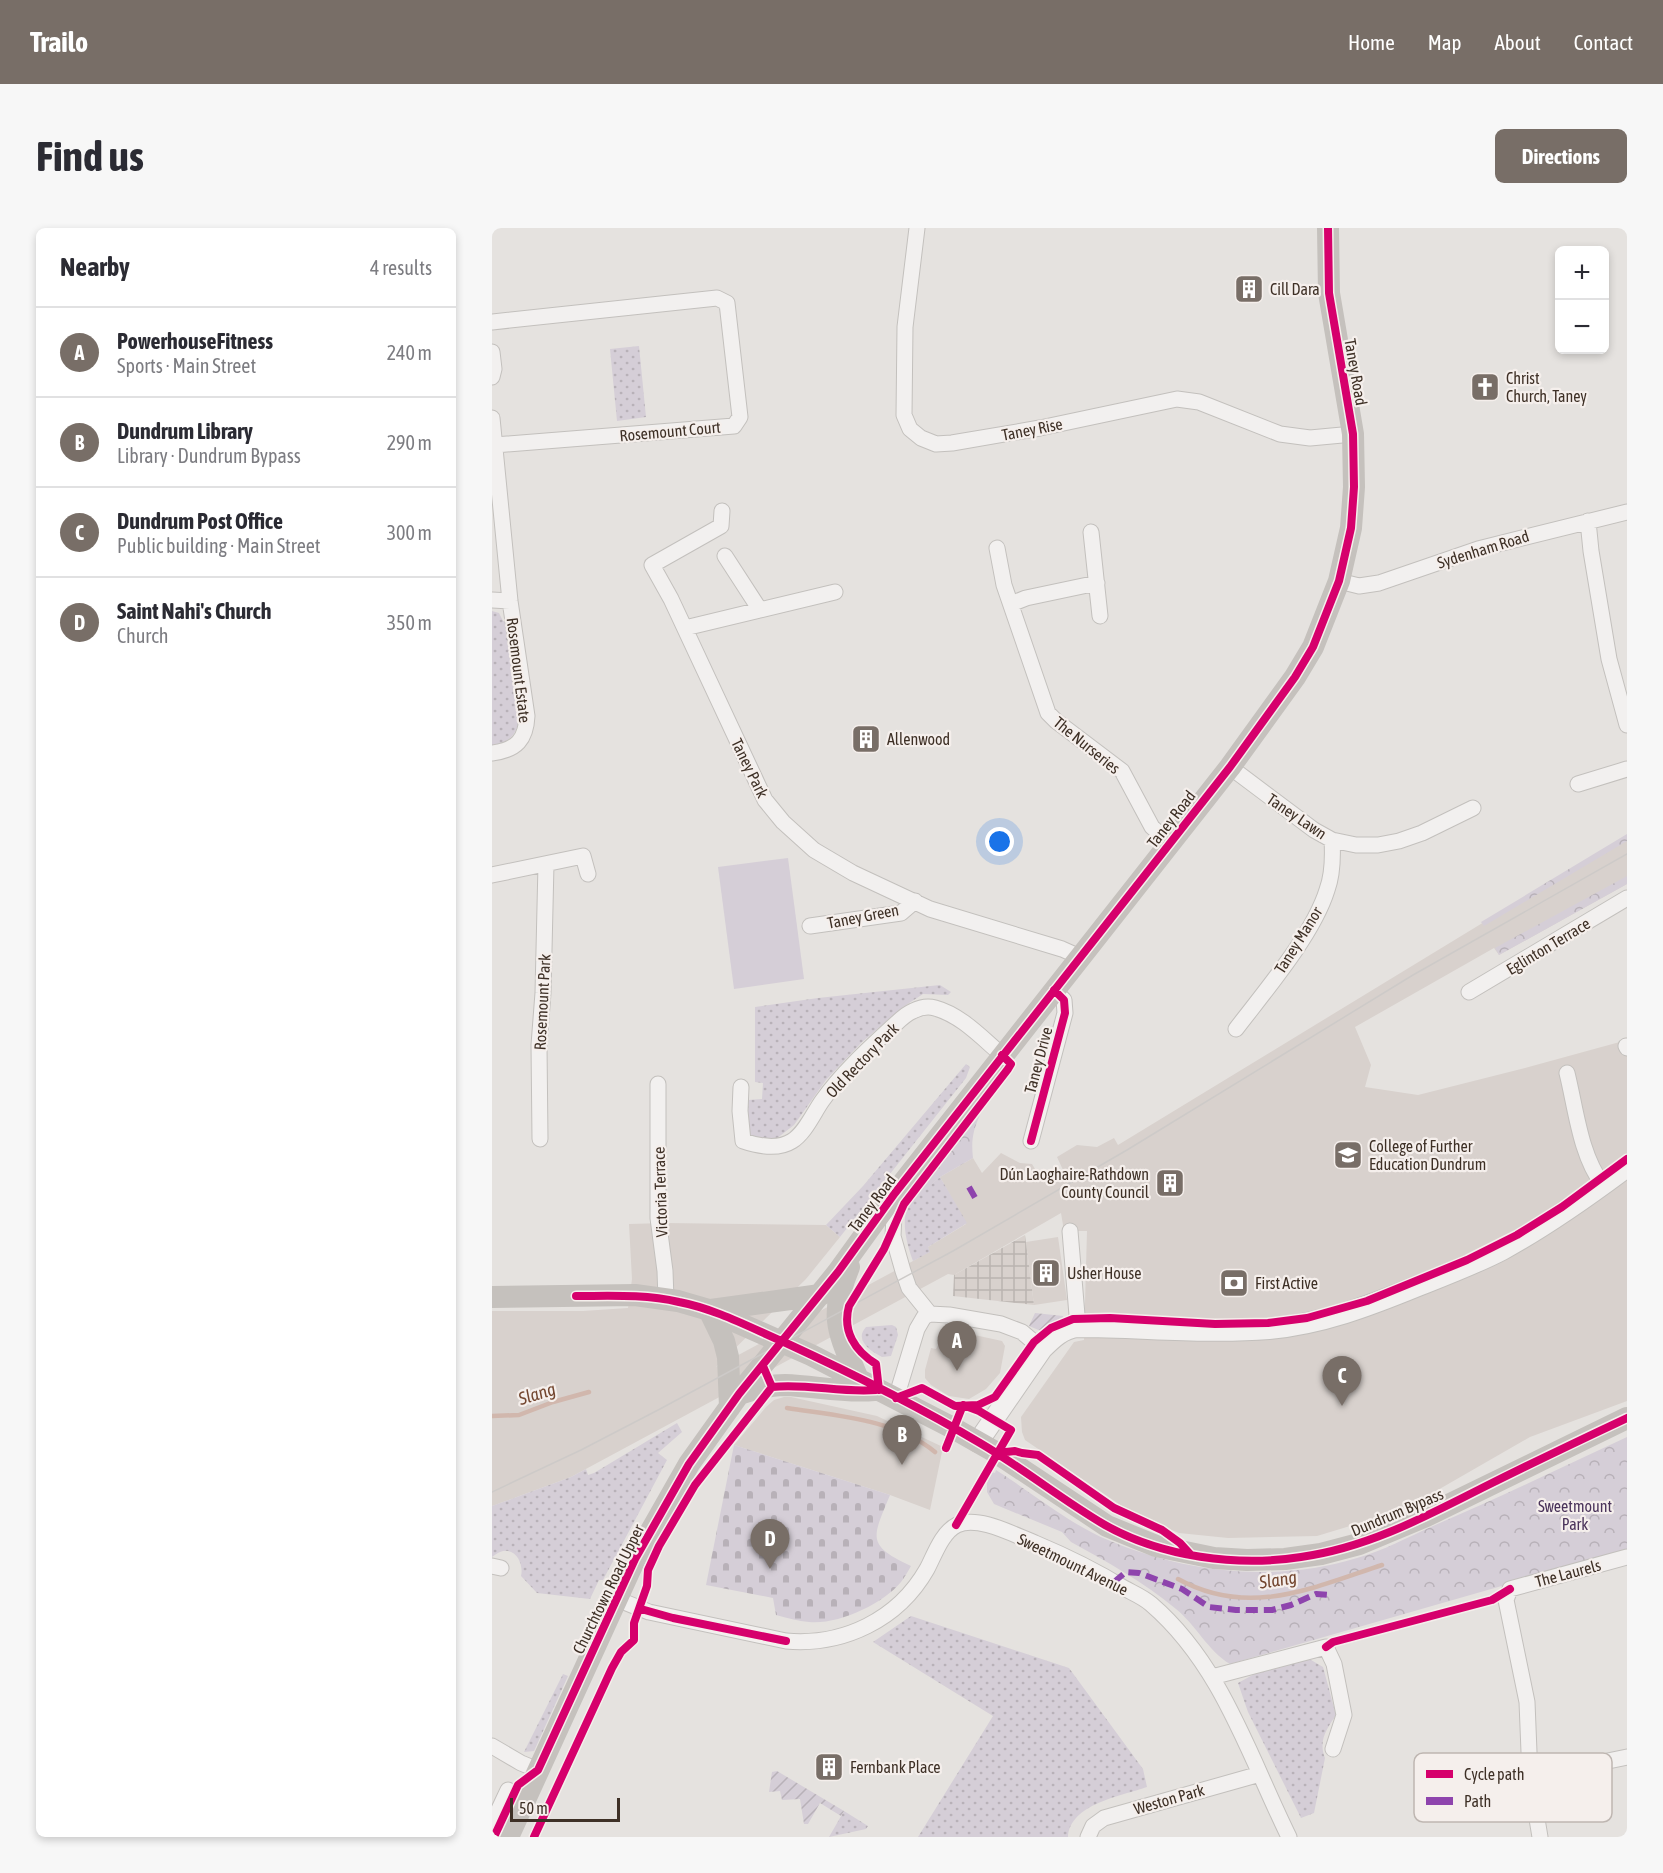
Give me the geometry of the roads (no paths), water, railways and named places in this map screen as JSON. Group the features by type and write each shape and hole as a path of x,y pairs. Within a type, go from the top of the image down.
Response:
{"main road":[{"name":"Taney Road","path":"783,1342 1002,1055 1230,766 1304,663 1339,581 1351,528 1354,487 1353,434 1329,293 1328,228"},
{"path":"858,1379 842,1343 837,1318 846,1274 861,1239"},
{"path":"492,1297 634,1295 666,1299 709,1310 820,1295"},
{"path":"709,1310 724,1341 734,1400 757,1388 785,1385 887,1394"},
{"name":"Dundrum Bypass","path":"709,1310 783,1342 978,1442 1095,1518 1131,1537 1156,1546 1230,1559 1266,1560 1321,1554 1377,1538 1627,1418"},
{"name":"Churchtown Road Upper","path":"508,1837 617,1599 663,1507 689,1464 734,1400 783,1342"}],"street":[{"name":"Taney Rise","path":"916,228 905,327 904,415 910,429 921,438 936,444 952,443 1040,428 1177,399 1198,402 1280,434 1310,438 1353,434"},
{"name":"Rosemount Court","path":"492,322 717,298 727,303 741,417 734,426 495,445"},
{"path":"492,352 494,369 492,377"},
{"name":"Rosemount Estate","path":"492,418 510,601 527,716 526,730 521,740 501,752 492,753"},
{"name":"Taney Park","path":"722,511 721,526 652,565 685,628 765,800 783,822 814,850 853,873 930,909 1062,949 1080,957"},
{"name":"Sydenham Road","path":"1339,581 1359,586 1379,583 1478,549 1627,512"},
{"path":"1588,521 1594,574 1609,659 1627,724"},
{"path":"1091,532 1100,616"},
{"name":"The Nurseries","path":"997,548 1004,585 1048,713 1122,771 1152,826 1169,842"},
{"path":"725,556 760,610"},
{"path":"1011,604 1026,598 1097,583"},
{"path":"685,628 835,592"},
{"name":"Rosemount Estate","path":"492,600 510,601"},
{"name":"Taney Lawn","path":"1230,766 1314,830 1332,840 1356,845 1378,845 1399,841 1422,833 1473,808"},
{"path":"1578,784 1627,769"},
{"name":"Taney Manor","path":"1236,1029 1277,975 1312,923 1327,892 1332,873 1332,840"},
{"path":"492,875 583,856 588,874"},
{"name":"Rosemount Park","path":"540,1139 539,1044 543,993 546,864"},
{"name":"Eglinton Terrace","path":"1469,992 1627,898"},
{"name":"Taney Green","path":"810,926 901,913 915,901"},
{"name":"Taney Drive","path":"1031,1141 1065,1013 1064,1000 1054,990"},
{"name":"Old Rectory Park","path":"741,1087 740,1111 743,1141 753,1145 778,1147 792,1141 848,1070 910,1011 933,1008 951,1014 1002,1055"},
{"path":"1568,1073 1588,1156 1594,1172 1603,1185"},
{"name":"Victoria Terrace","path":"658,1084 658,1218 666,1299"},
{"path":"978,1442 1042,1349 1061,1332 1072,1327 1267,1329 1309,1323 1350,1313 1492,1255 1537,1230 1627,1167"},
{"path":"895,1193 894,1236 903,1271 909,1288 930,1314"},
{"path":"1070,1231 1078,1327"},
{"path":"887,1394 917,1329 924,1317 930,1314 949,1315 1008,1326 1022,1332 1042,1349"},
{"name":"Churchtown Road Upper","path":"617,1599 649,1612 776,1640 804,1642 839,1638 860,1630 898,1606 918,1584 939,1545 956,1525 975,1522 1005,1531"},
{"name":"Sweetmount Avenue","path":"1005,1531 1100,1573 1150,1603 1183,1635 1212,1677 1289,1837"},
{"name":"The Laurels","path":"1529,1753 1527,1702 1506,1600 1510,1589 1627,1557"},
{"path":"1212,1677 1326,1647 1334,1664 1344,1715 1333,1749"},
{"path":"492,1746 538,1770"},
{"path":"1612,1760 1627,1757"},
{"name":"Weston Park","path":"1088,1837 1093,1826 1104,1818 1260,1774"},
{"path":"492,1824 508,1790"},
{"path":"1538,1822 1540,1837"}],"waterway":[{"name":"Slang","path":"492,1416 519,1415 589,1392"},
{"name":"Slang","path":"787,1408 884,1426 902,1432 935,1452"},
{"name":"Slang","path":"1178,1579 1204,1591 1255,1598 1305,1590 1382,1565"}],"tram line":[{"path":"492,1492 660,1409 953,1251 1127,1150 1413,975 1627,854"}],"place":[{"name":"Cill Dara","path":"1249,289"},
{"name":"Christ Church, Taney","path":"1485,387"},
{"name":"Allenwood","path":"866,739"},
{"name":"College of Further Education Dundrum","path":"1348,1155"},
{"name":"Dún Laoghaire-Rathdown County Council","path":"1170,1183"},
{"name":"Usher House","path":"1046,1273"},
{"name":"First Active","path":"1234,1283"},
{"name":"PowerhouseFitness","path":"957,1371"},
{"name":"Dundrum Post Office","path":"1342,1406"},
{"name":"Dundrum Library","path":"902,1465"},
{"name":"Saint Nahi's Church","path":"770,1569"},
{"name":"Fernbank Place","path":"829,1767"}],"park label":[{"name":"Sweetmount Park","path":"1575,1515"}]}
